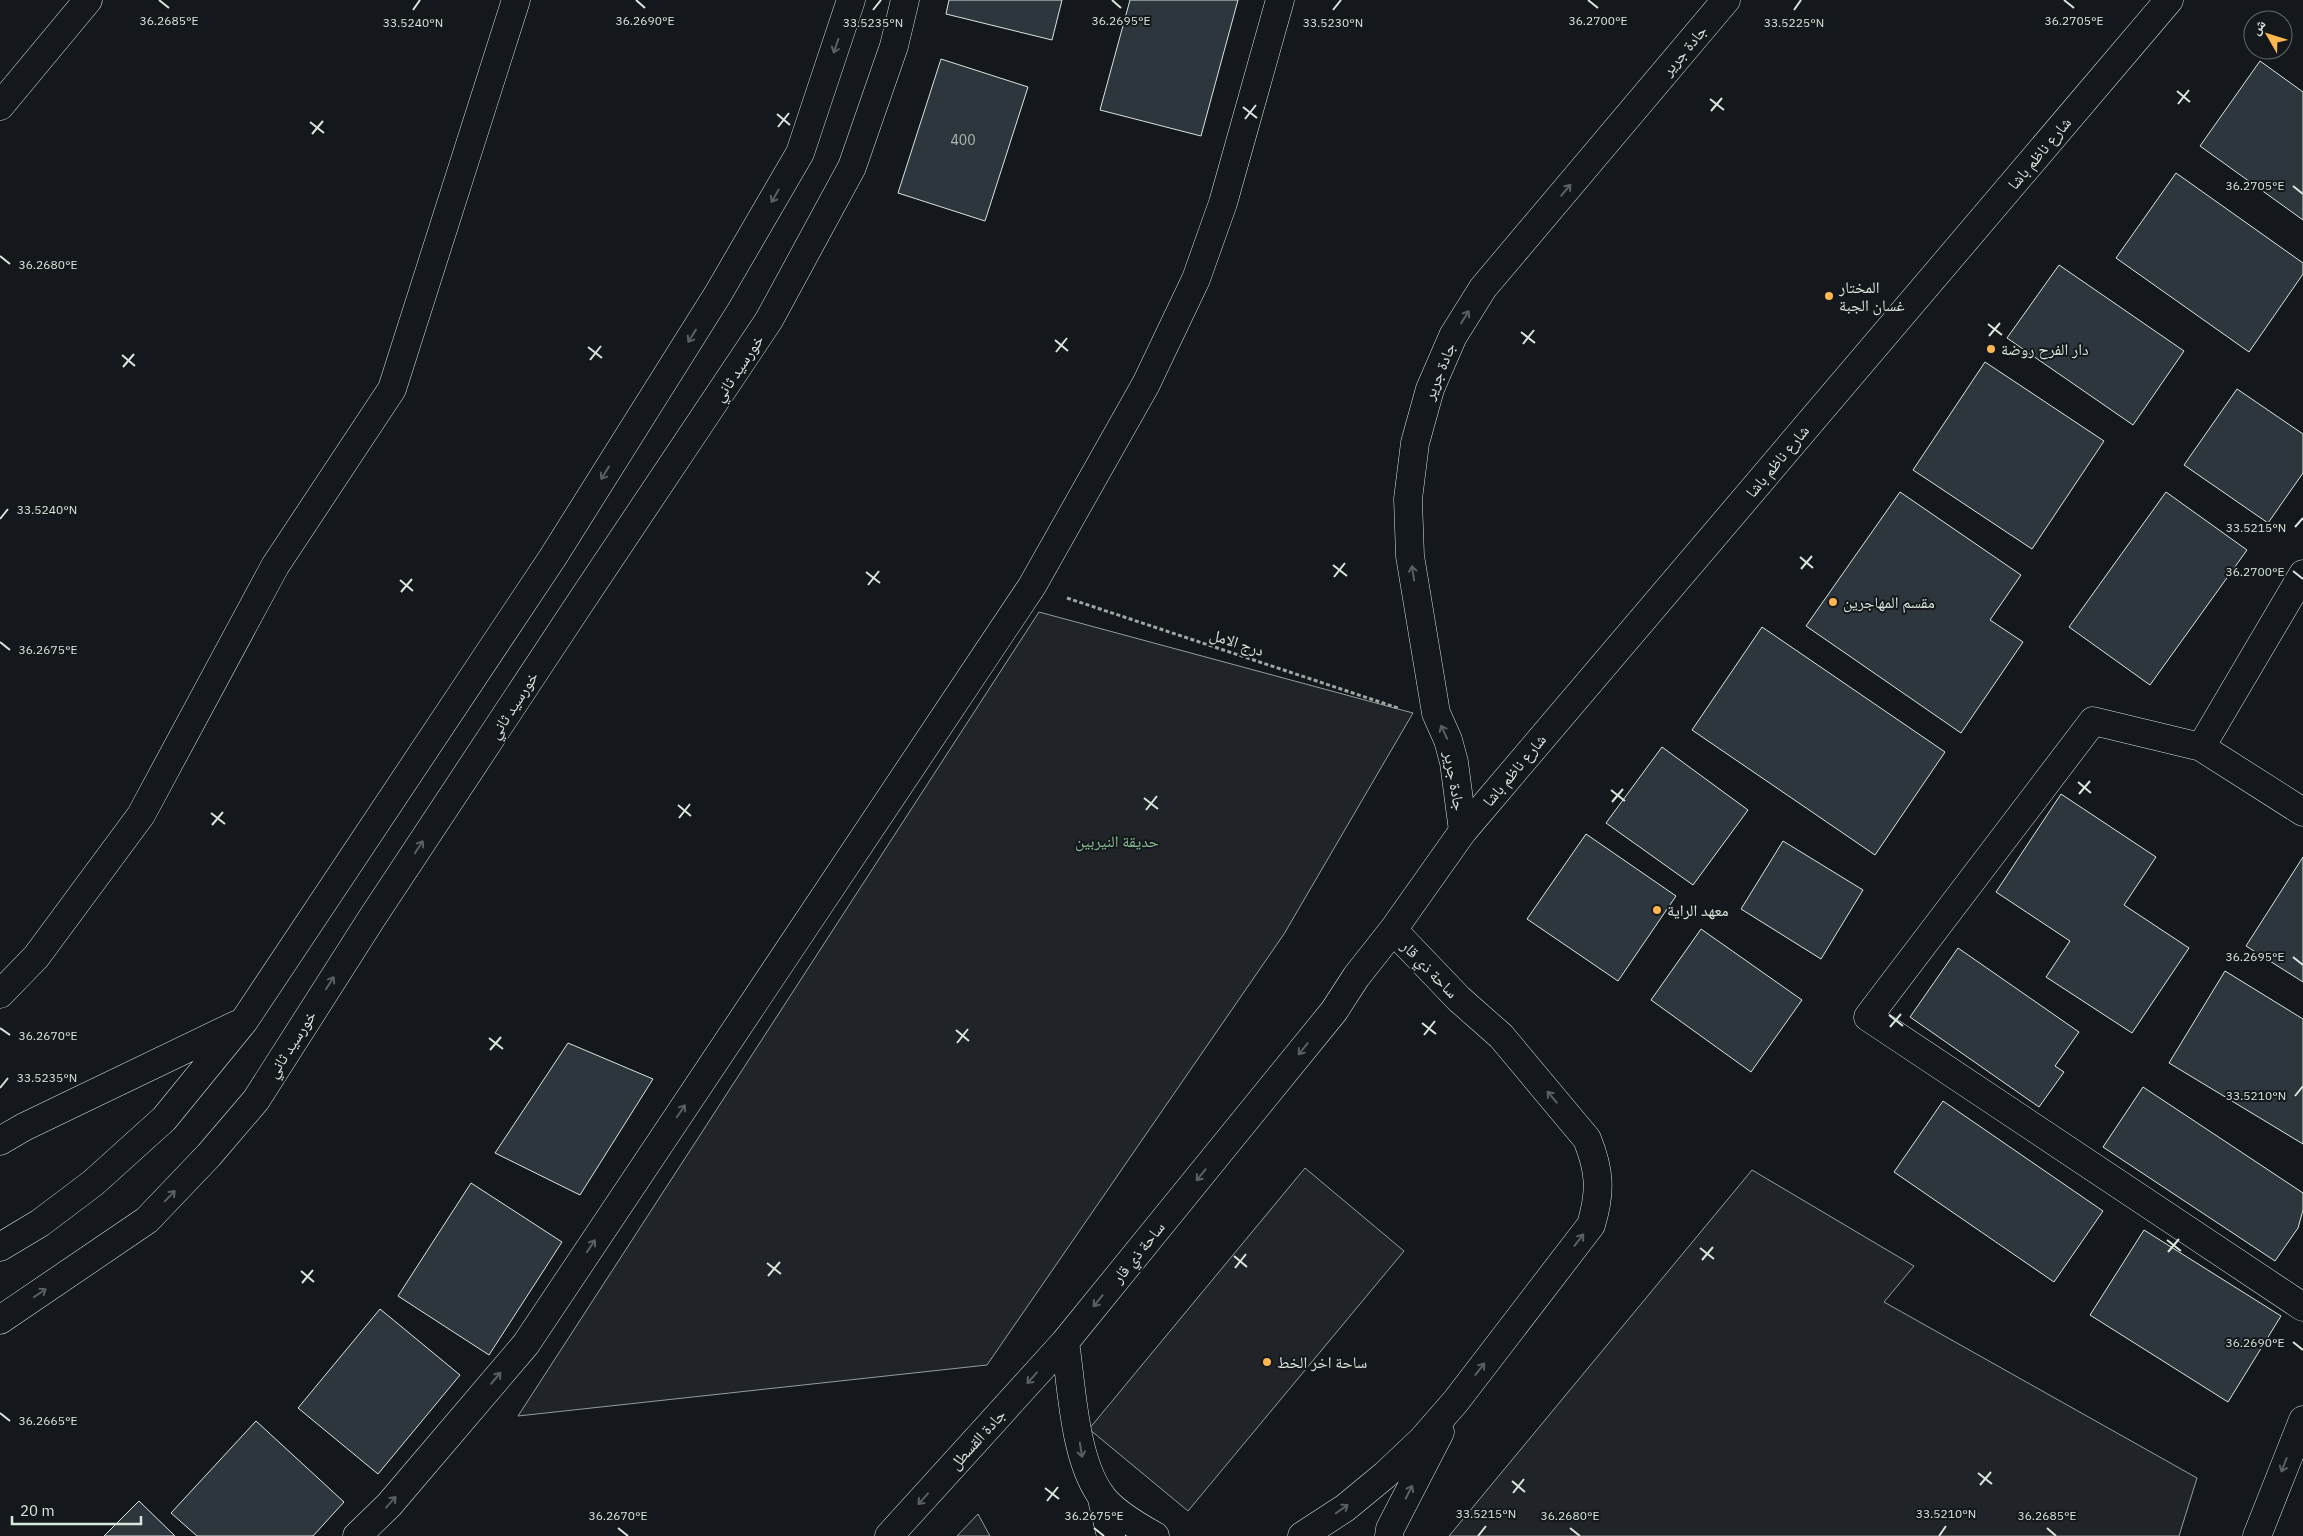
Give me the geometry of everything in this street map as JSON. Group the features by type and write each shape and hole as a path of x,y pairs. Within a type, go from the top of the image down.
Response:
{"street":[{"path":"0,106 88,0"},
{"path":"0,994 36,957 141,815 275,566 392,389 516,0"},
{"path":"0,1247 40,1223 93,1183 164,1119 244,1021 552,556 718,294 800,153 851,0"},
{"name":"خورسيد ثاني","path":"0,1320 147,1220 209,1154 256,1100 372,918 770,320 852,167 894,46 904,0"},
{"path":"357,1536 388,1505 526,1344 1032,586 1146,384 1196,279 1223,203 1280,0"},
{"name":"جادة جرير","path":"1463,831 1454,762 1448,740 1436,713 1410,556 1408,499 1415,443 1430,388 1453,336 1483,288 1726,0"},
{"name":"شارع ناظم باشا","path":"1393,930 1463,831 2170,0"},
{"path":"2201,747 2303,574"},
{"path":"2303,812 2201,747 2093,721 1868,1017 2303,1307"},
{"name":"ساحة ذي قار","path":"1064,1342 1334,1011 1356,977 1393,930 1459,999 1501,1036 1587,1139 1595,1158 1598,1178 1598,1202 1591,1225 1456,1401 1422,1440 1385,1475 1344,1508 1302,1536"},
{"path":"0,1141 24,1127 244,1021"},
{"path":"1064,1342 1082,1458 1100,1495 1111,1536"},
{"name":"جادة القسطل","path":"889,1536 1064,1342"},
{"path":"1389,1536 1390,1529 1456,1401"},
{"path":"2257,1536 2303,1420"},
{"path":"1100,1495 1131,1522 1155,1536"}],"path":[{"name":"درج الامل","path":"1032,586 1413,713 1436,713"}],"green space":[{"name":"حديقة النيربين","path":"1039,612 1413,713 1284,934 987,1365 518,1416"},
{"path":"1305,1168 1404,1251 1188,1511 1089,1429"},
{"path":"1752,1170 1914,1266 1884,1302 2197,1478 2179,1536 1449,1536"},
{"path":"978,1514 990,1536 957,1536"}],"building":[{"path":"949,0 1062,0 1052,40 946,14"},
{"path":"1130,0 1238,0 1201,136 1100,110"},
{"path":"941,59 1028,87 985,221 898,193"},
{"path":"2260,61 2303,92 2303,220 2200,146"},
{"path":"2176,173 2303,263 2303,274 2249,352 2116,258"},
{"path":"2059,265 2184,351 2133,425 2007,338"},
{"path":"1985,362 2104,441 2032,549 1913,470"},
{"path":"2237,389 2303,434 2303,473 2268,523 2184,465"},
{"path":"1900,492 2021,575 1990,620 2023,642 1961,733 1806,626"},
{"path":"2166,492 2247,550 2150,685 2069,627"},
{"path":"1762,627 1945,752 1875,855 1692,730"},
{"path":"1662,747 1748,810 1693,885 1606,823"},
{"path":"2061,794 2156,857 2124,905 2189,948 2132,1033 2046,977 2070,941 1996,892"},
{"path":"1586,834 1676,896 1618,981 1527,919"},
{"path":"1783,841 1863,890 1821,959 1741,909"},
{"path":"2303,857 2303,982 2246,946"},
{"path":"1701,929 1802,1000 1751,1072 1651,1000"},
{"path":"1958,948 2079,1032 2055,1066 2064,1072 2039,1107 1910,1017"},
{"path":"2225,971 2303,1019 2303,1144 2169,1063"},
{"path":"568,1043 653,1079 580,1195 495,1153"},
{"path":"2143,1087 2303,1193 2303,1210 2298,1228 2275,1261 2103,1147"},
{"path":"1943,1101 2103,1211 2054,1282 1894,1172"},
{"path":"471,1183 562,1242 489,1355 398,1296"},
{"path":"2144,1230 2281,1316 2228,1402 2090,1315"},
{"path":"380,1309 460,1375 378,1474 298,1408"},
{"path":"256,1421 344,1502 313,1536 197,1536 171,1513"},
{"path":"139,1501 175,1536 104,1536"}],"place":[{"name":"المختار غسان الجبة","path":"1829,296"},
{"name":"دار الفرح روضة","path":"1991,349"},
{"name":"مقسم المهاجرين","path":"1833,602"},
{"name":"معهد الراية","path":"1657,910"},
{"name":"ساحة اخر الخط","path":"1267,1362"}]}
